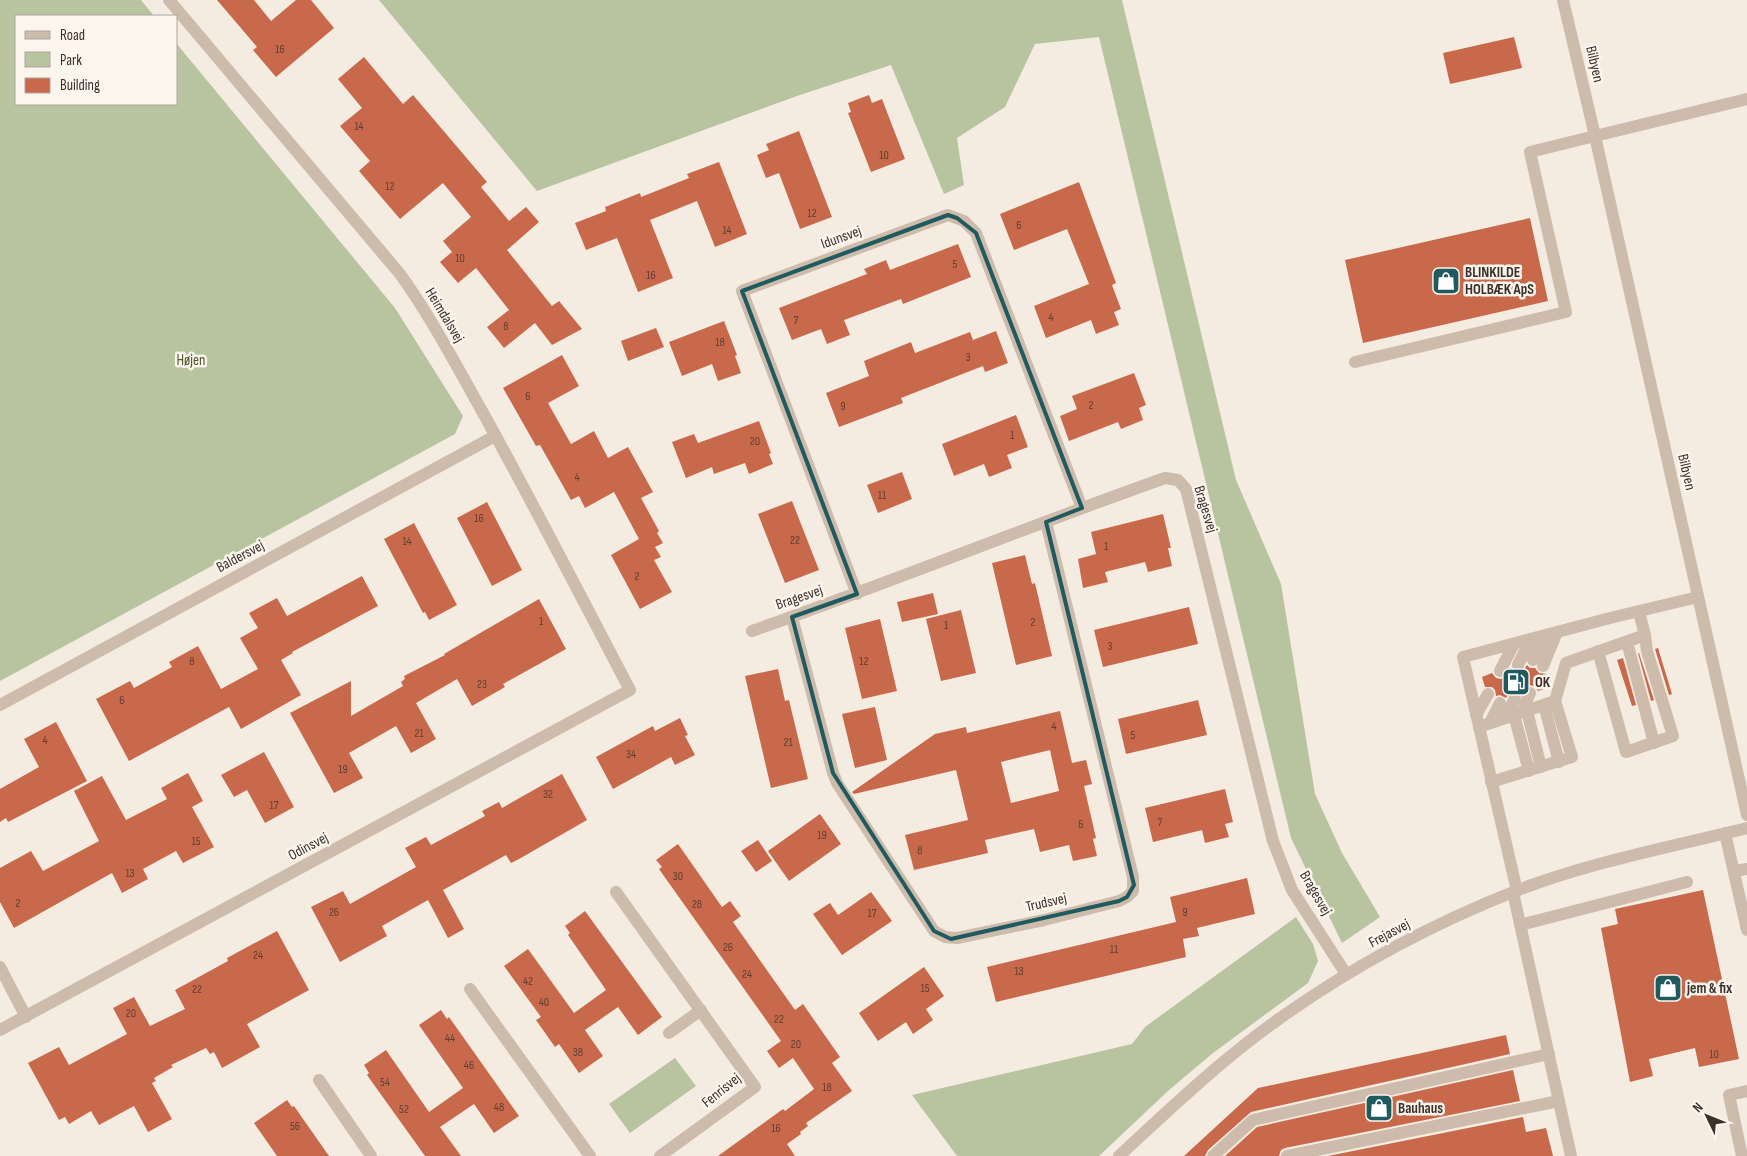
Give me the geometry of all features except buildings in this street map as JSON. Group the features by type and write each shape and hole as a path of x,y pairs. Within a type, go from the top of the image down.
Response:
{"street":[{"name":"Heimdalsvej","path":"169,0 400,274 430,320 495,436 630,690"},
{"name":"Bilbyen","path":"1563,0 1747,815"},
{"path":"1355,362 1566,312 1530,152 1747,99"},
{"name":"Idunsvej","path":"858,594 742,291 948,215 964,221 976,233 1082,508"},
{"name":"Baldersvej","path":"0,705 495,436"},
{"name":"Bragesvej","path":"752,631 858,594 1165,478 1178,480 1186,489 1273,841 1292,890 1346,974"},
{"name":"Trudsvej","path":"792,617 837,783 934,931 945,937 957,938 1044,920 1118,901 1127,897 1132,891 1133,878 1046,522"},
{"path":"1571,1156 1520,925 1482,721 1463,657 1698,597"},
{"path":"1598,651 1626,752 1673,736 1647,651 1639,612"},
{"path":"1544,636 1538,663 1558,632"},
{"path":"1492,782 1559,762 1550,703 1566,663 1645,635"},
{"path":"1518,665 1531,639"},
{"path":"1627,642 1654,743"},
{"path":"1500,671 1514,644"},
{"name":"Odinsvej","path":"0,1030 630,690"},
{"path":"1517,714 1530,693"},
{"path":"1482,721 1488,694"},
{"path":"1515,698 1517,714 1535,769"},
{"path":"1482,721 1500,702"},
{"path":"1482,721 1517,714 1550,703"},
{"name":"Frejasvej","path":"1119,1156 1189,1092 1249,1042 1277,1020 1346,974 1438,926 1515,892 1601,863 1747,828"},
{"path":"1725,833 1741,870 1747,930"},
{"path":"1520,925 1687,882"},
{"name":"Fenrisvej","path":"616,892 755,1087 660,1156"},
{"path":"0,968 26,1016"},
{"path":"470,989 590,1156"},
{"path":"669,1033 701,1010"},
{"path":"1213,1156 1253,1120 1548,1054"},
{"path":"319,1080 371,1156"},
{"path":"1742,1156 1729,1095 1747,1091"},
{"path":"1287,1156 1559,1101"}],"highlighted area":[{"path":"948,215 957,218 976,233 1082,508 1046,522 1134,885 1127,897 1119,901 951,939 934,931 833,773 792,617 857,594 742,291"}],"green space":[{"name":"Højen","path":"0,0 141,0 153,15 15,15 15,105 178,105 178,45 395,308 463,416 455,434 0,681"},
{"path":"379,0 1122,0 1236,480 1281,584 1315,794 1342,853 1380,917 1342,943 1291,838 1099,37 1035,44 1005,107 957,138 964,185 944,194 891,65 797,96 537,191"},
{"path":"1296,917 1313,944 1318,961 1308,983 1213,1053 1169,1090 1099,1156 957,1156 912,1095 1132,1044 1145,1027"},
{"path":"675,1058 696,1086 630,1133 609,1104"}],"place":[{"name":"BLINKILDE HOLBÆK ApS","path":"1446,281"},
{"name":"OK","path":"1516,682"},
{"name":"jem & fix","path":"1668,988"},
{"name":"Bauhaus","path":"1379,1108"}]}
